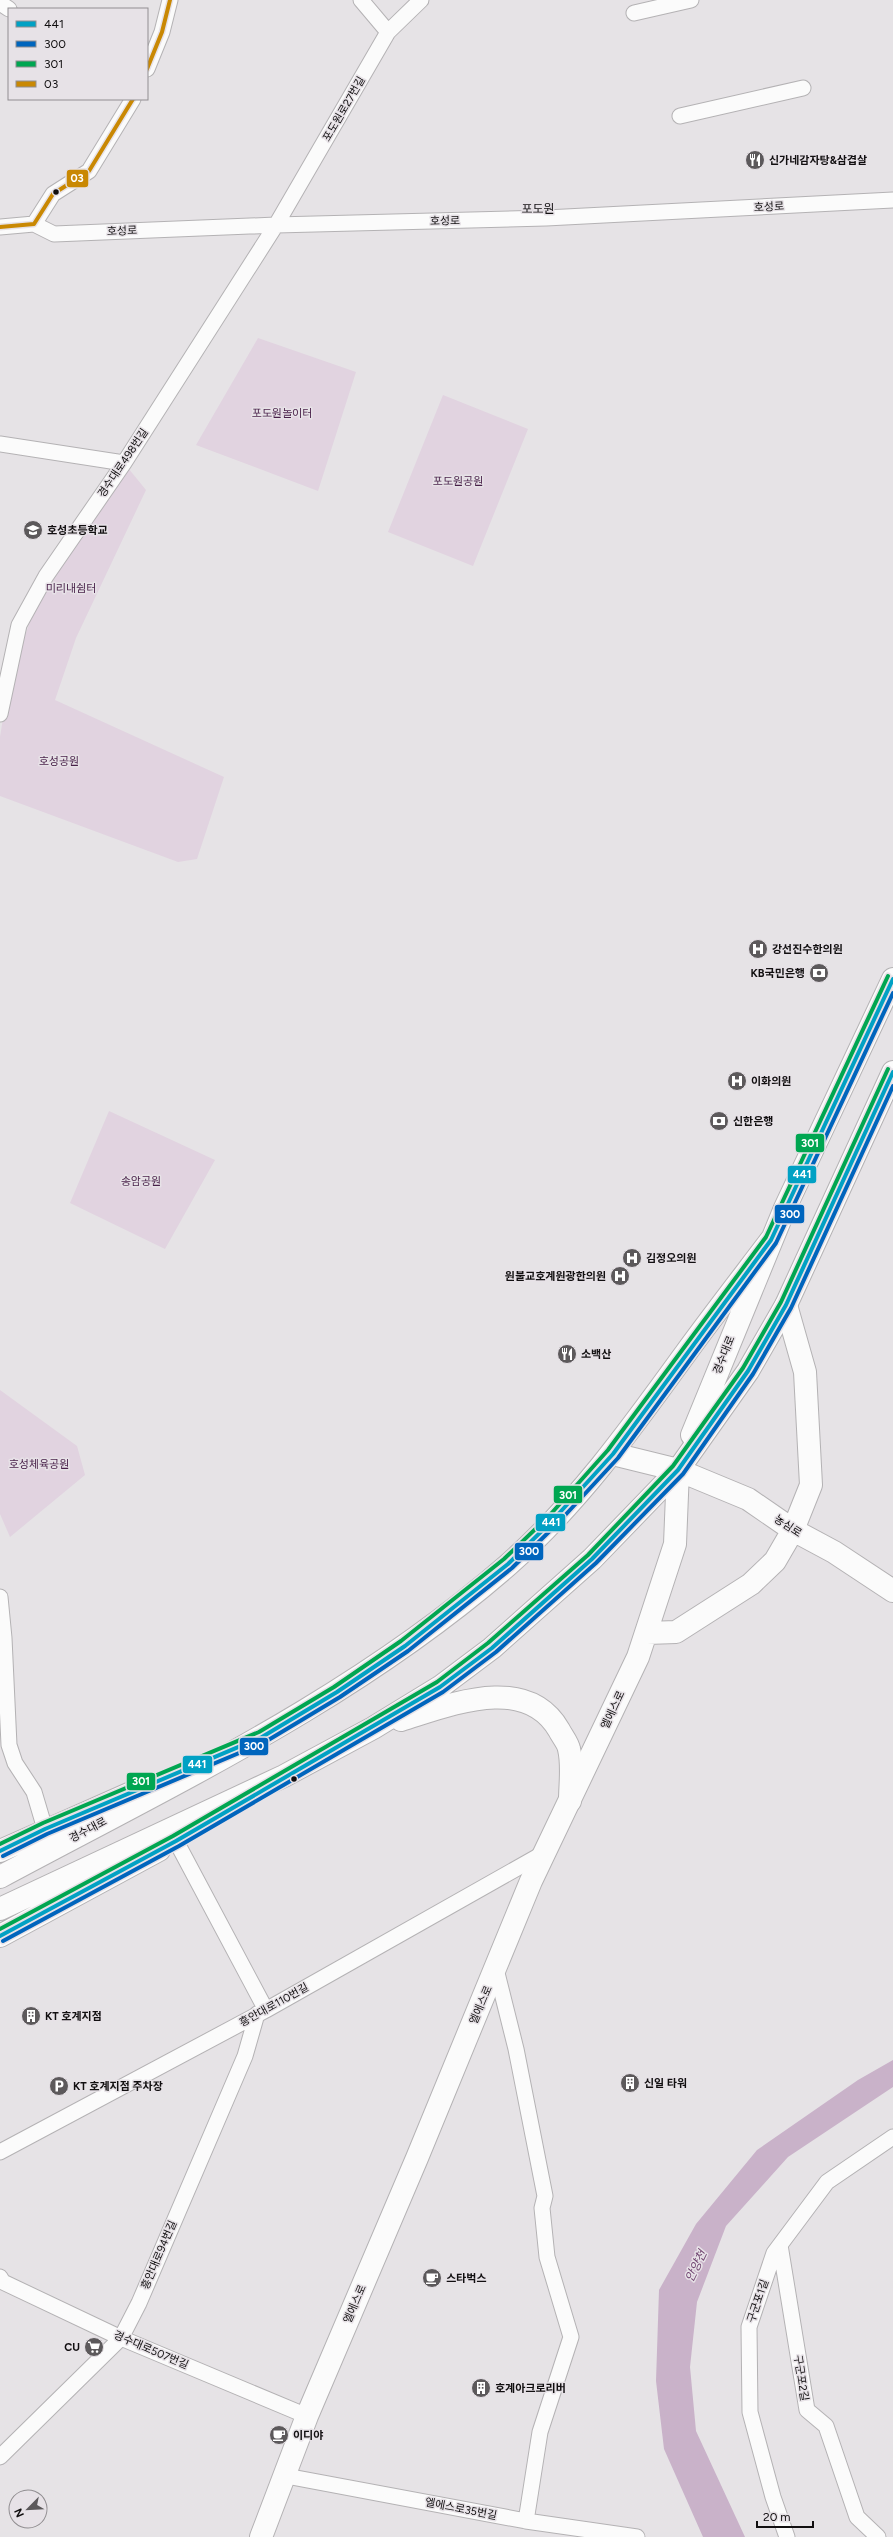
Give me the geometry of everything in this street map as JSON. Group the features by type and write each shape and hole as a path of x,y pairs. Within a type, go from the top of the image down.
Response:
{"main road":[{"name":"경수대로","path":"678,1470 771,1240 893,978"},
{"name":"경수대로","path":"0,1909 284,1776 373,1728 440,1687 492,1648 592,1559 678,1470 748,1371 786,1305 893,1072"},
{"name":"경수대로","path":"0,1877 262,1737 337,1692 405,1646 502,1569 553,1520 613,1454 771,1240"},
{"path":"647,1633 676,1632 751,1584 775,1561 793,1530 811,1485 805,1372 786,1305"},
{"name":"농심로","path":"613,1454 678,1470 748,1499 793,1530 834,1552 893,1590"},
{"name":"엘에스로","path":"261,2537 286,2476 307,2416 496,1969 531,1881 638,1657 675,1544 678,1470"},
{"path":"373,1728 460,1702 506,1696 533,1703 553,1721 569,1748 570,1800"},
{"path":"0,1851 45,1829 262,1737"},
{"path":"0,1936 176,1841 284,1776"}],"street":[{"path":"148,67 162,32 170,0"},
{"path":"361,0 388,32"},
{"name":"포도원로27번길","path":"276,225 388,32 421,0"},
{"path":"634,13 691,0"},
{"path":"680,116 803,88"},
{"path":"0,227 34,224 52,194 89,172 132,100"},
{"name":"호성로","path":"34,224 54,234 276,225 546,218 893,200"},
{"name":"경수대로498번길","path":"0,714 19,625 46,576 124,463 276,225"},
{"path":"0,444 124,463"},
{"path":"0,1597 4,1638 9,1745 15,1764 34,1792 45,1829"},
{"path":"176,1841 261,2012"},
{"name":"흥안대로110번길","path":"0,2152 261,2012 545,1853"},
{"path":"496,1969 516,2049 545,2196 542,2208 547,2257 572,2337 540,2432 526,2521"},
{"name":"흥안대로94번길","path":"0,2456 121,2338 139,2303 245,2056 261,2012"},
{"name":"구군포1길","path":"787,2537 773,2497 750,2412 749,2327 774,2253 827,2182 892,2141"},
{"name":"구군포2길","path":"780,2245 807,2410 826,2426 857,2517 878,2537"},
{"name":"경수대로507번길","path":"0,2277 3,2282 121,2338 307,2416"},
{"name":"엘에스로35번길","path":"286,2476 526,2521 637,2537"}],"green space":[{"name":"포도원놀이터","path":"258,338 356,372 318,491 196,445"},
{"name":"포도원공원","path":"443,395 528,429 473,566 388,532"},
{"name":"호성공원","path":"124,463 146,490 76,638 55,700 224,777 197,859 178,862 0,796 0,737 9,681 46,576"},
{"name":"송암공원","path":"109,1111 215,1160 165,1249 70,1203"},
{"name":"호성체육공원","path":"0,1390 77,1446 85,1475 10,1537 0,1514"}],"water":[{"name":"안양천","path":"893,2060 893,2087 788,2157 726,2226 697,2302 690,2367 696,2431 745,2537 703,2537 664,2449 656,2381 659,2290 696,2224 757,2150 858,2080"}],"transit line":[{"name":"03","path":"148,67 162,32 170,0"},
{"name":"03","path":"0,227 34,224 53,194 89,171 132,100"},
{"name":"301","path":"0,1844 43,1823 259,1732 334,1687 401,1641 504,1559 549,1516 608,1450 766,1237 888,976"},
{"name":"441","path":"0,1851 45,1829 262,1737 337,1692 405,1646 508,1564 553,1520 613,1454 771,1240 893,979"},
{"name":"300","path":"3,1856 47,1834 265,1742 340,1697 408,1651 512,1568 557,1524 618,1458 776,1243 893,993"},
{"name":"301","path":"0,1929 173,1836 437,1682 488,1643 588,1555 673,1466 743,1368 781,1302 888,1069"},
{"name":"441","path":"0,1936 176,1841 440,1687 492,1648 592,1559 678,1470 748,1371 786,1305 893,1072"},
{"name":"300","path":"3,1941 179,1846 443,1692 496,1652 596,1563 683,1474 753,1374 791,1308 893,1086"}],"place":[{"name":"신가네감자탕&삼겹살","path":"755,160"},
{"name":"호성초등학교","path":"33,530"},
{"name":"강선진수한의원","path":"758,949"},
{"name":"KB국민은행","path":"819,973"},
{"name":"이화의원","path":"737,1081"},
{"name":"신한은행","path":"719,1121"},
{"name":"김정오의원","path":"632,1258"},
{"name":"원불교호계원광한의원","path":"620,1276"},
{"name":"소백산","path":"567,1354"},
{"name":"KT 호계지점","path":"31,2016"},
{"name":"신일 타워","path":"630,2083"},
{"name":"KT 호계지점 주차장","path":"59,2086"},
{"name":"스타벅스","path":"432,2278"},
{"name":"CU","path":"94,2347"},
{"name":"호계아크로리버","path":"481,2388"},
{"name":"이디야","path":"279,2435"}],"district":[{"name":"포도원","path":"538,209"}],"park label":[{"name":"미리내쉼터","path":"71,588"}]}
